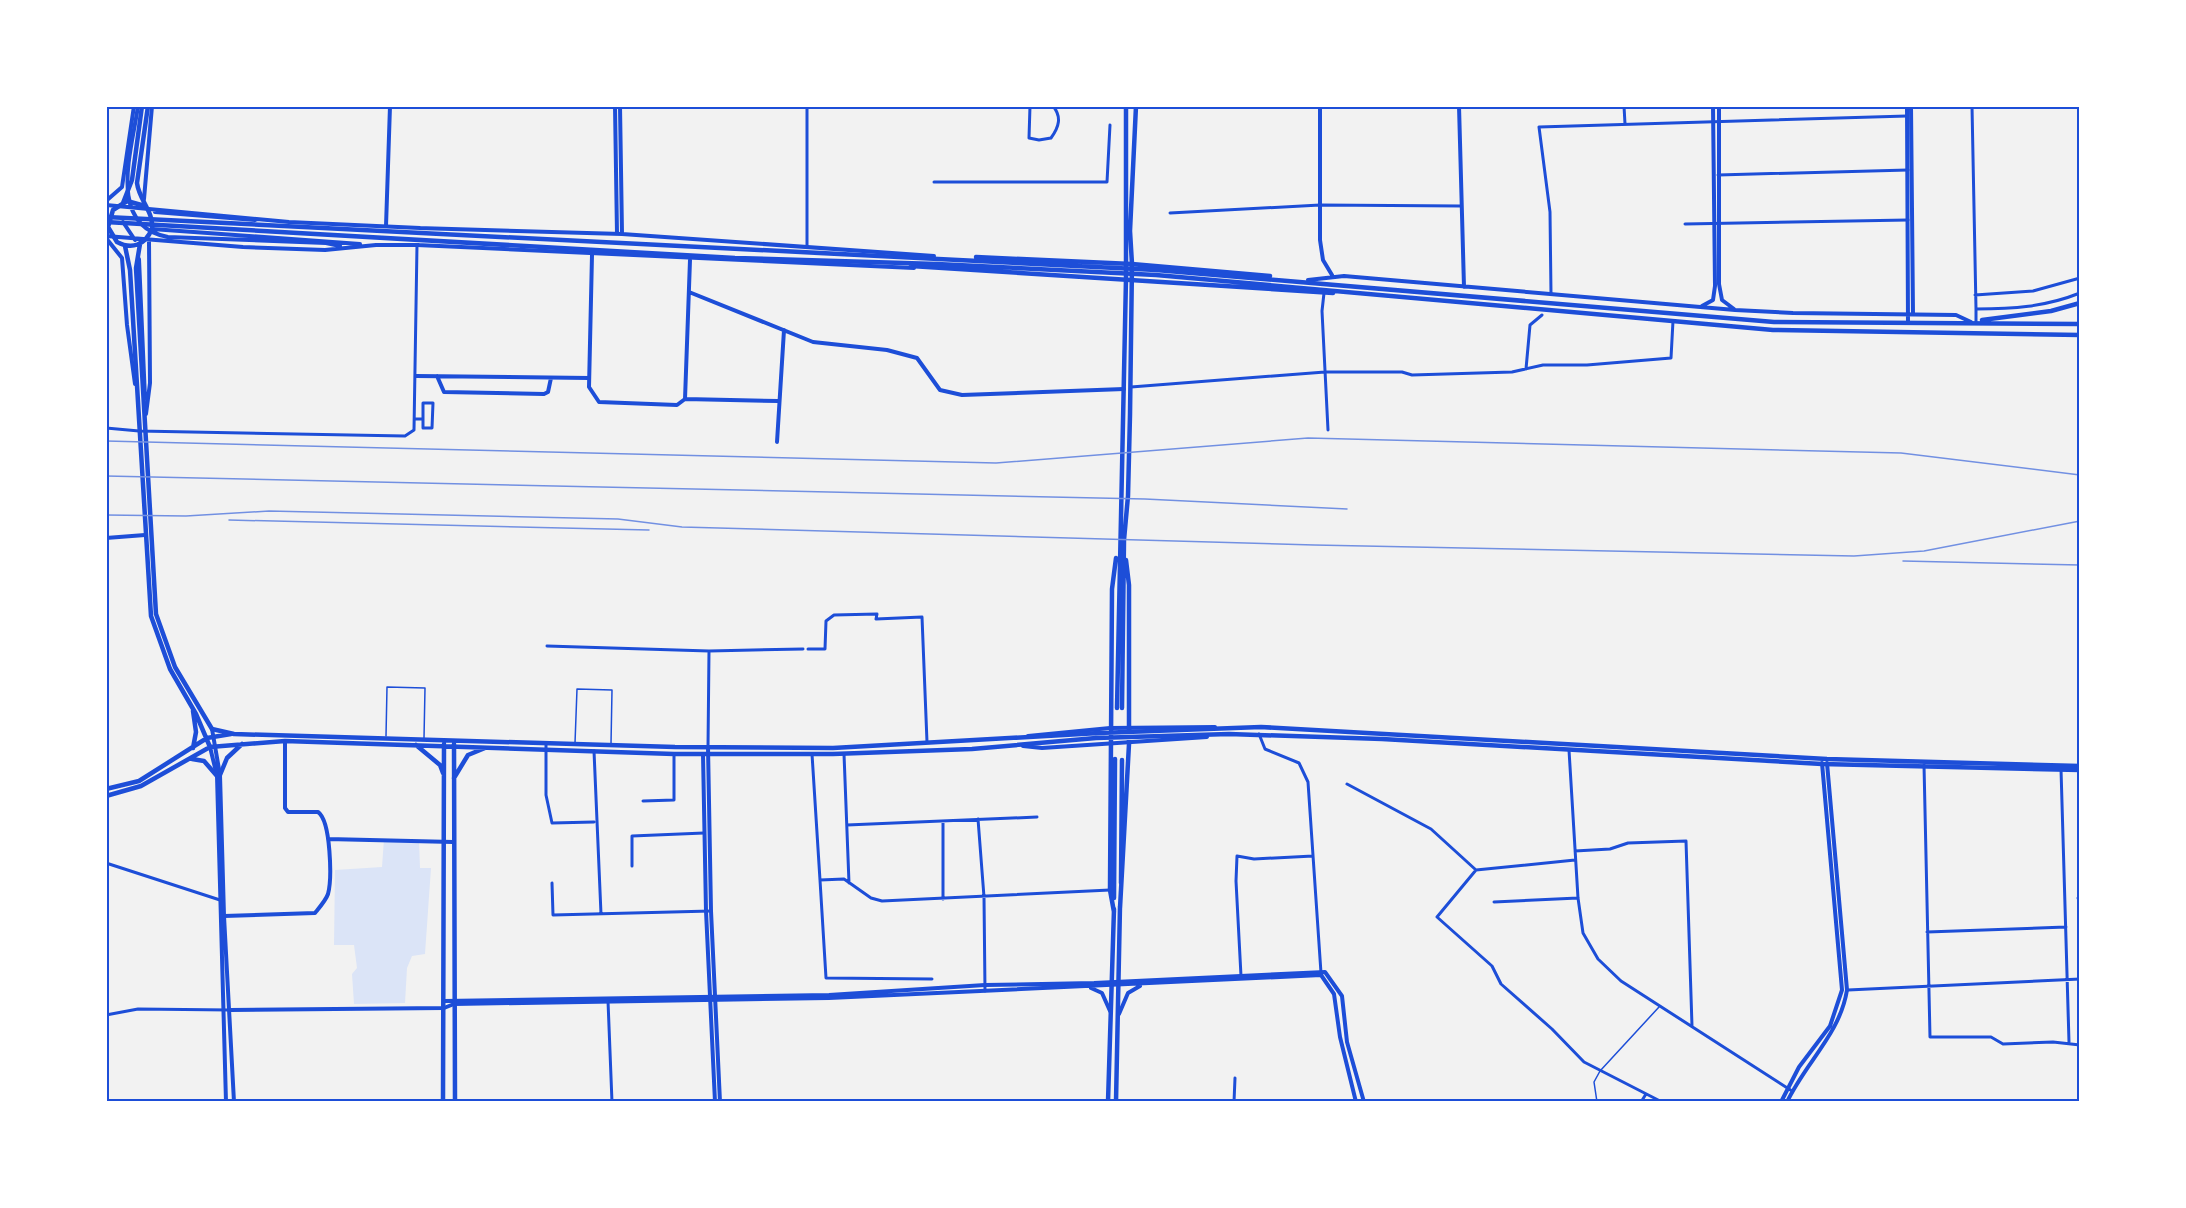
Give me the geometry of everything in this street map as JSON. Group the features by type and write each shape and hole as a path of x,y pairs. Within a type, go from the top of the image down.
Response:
{"main road":[{"path":"140,106 137,183 139,194 150,212 152,229 140,244 136,268 144,414 145,535 151,616 170,669 213,746"},
{"path":"107,214 123,202 130,188 150,106"},
{"path":"1114,912 1110,890 1112,589 1128,496 1131,387 1129,279 1125,263 1126,106"},
{"path":"1119,708 1124,389 1129,279 1132,264 1130,231 1136,106"},
{"path":"123,202 132,201 145,207"},
{"path":"107,214 107,226 114,239 125,246 140,244"},
{"path":"107,214 445,235 897,256 1125,263 1308,280 1353,290 1774,322 1973,322 2051,311 2079,303"},
{"path":"107,226 735,258 890,263 945,261"},
{"path":"125,246 130,270 137,393 143,430 156,615 175,667 212,729 234,734"},
{"path":"897,256 945,261 1156,270 1773,330 2079,334"},
{"path":"890,263 932,269 1129,279 1324,293 1353,290"},
{"path":"1992,320 2079,324"},
{"path":"1108,1101 1111,1015 1120,908 1129,744 1129,585 1121,539"},
{"path":"193,709 195,732 193,747"},
{"path":"106,789 139,781 207,738 234,734 454,739 674,754 844,754 1016,746 1224,728 1337,731 1824,762"},
{"path":"106,796 141,786 213,746 285,741 488,747 575,743 833,748 1209,731 1229,734 1824,762 2079,768"},
{"path":"443,1101 444,739"},
{"path":"454,739 455,1101"},
{"path":"190,759 204,761 219,775 226,758 236,747 246,742"},
{"path":"416,745 440,765 444,776"},
{"path":"453,780 468,755 488,747"},
{"path":"1115,759 1116,1101"},
{"path":"1120,908 1122,760"},
{"path":"1924,763 2079,768"}],"street":[{"path":"106,203 122,187 134,106"},
{"path":"140,106 127,196 132,214 146,230 168,237 326,243 344,247"},
{"path":"145,207 145,161 150,106"},
{"path":"386,226 390,106"},
{"path":"615,106 620,234"},
{"path":"620,106 620,234"},
{"path":"807,106 807,247"},
{"path":"1030,106 1029,138 1039,141 1051,138 1057,127 1059,118 1053,106"},
{"path":"1320,106 1320,206 1323,260 1332,275"},
{"path":"1459,106 1464,287"},
{"path":"1624,106 1625,124"},
{"path":"1713,106 1716,225 1722,300 1735,310"},
{"path":"1700,307 1713,300 1715,286 1719,106"},
{"path":"1909,106 1907,116 1911,314"},
{"path":"1908,323 1911,314 1909,106"},
{"path":"1308,280 1332,275 1793,314 1956,315 1973,322 1976,309 1972,106"},
{"path":"1551,294 1550,212 1539,127 1907,116"},
{"path":"934,182 1107,182 1110,125"},
{"path":"1718,175 1908,170"},
{"path":"106,203 145,207 163,214 418,228 620,234 934,256"},
{"path":"1170,213 1320,206 1461,206"},
{"path":"107,214 122,220 137,246 147,386 144,414"},
{"path":"1685,224 1908,220"},
{"path":"418,228 445,235"},
{"path":"152,229 342,241 367,246"},
{"path":"594,241 604,234"},
{"path":"637,235 644,244"},
{"path":"106,237 290,249 325,250 344,247 417,245 690,260 932,269"},
{"path":"106,237 122,258 127,325 137,393"},
{"path":"143,430 150,383 149,241"},
{"path":"417,245 443,242"},
{"path":"106,428 405,436 414,430 417,245"},
{"path":"592,255 589,387 599,402 677,405 685,399 778,401"},
{"path":"685,399 690,260"},
{"path":"1975,295 2033,291 2079,278"},
{"path":"689,292 813,342 887,350 917,358 940,390 962,395 1124,389"},
{"path":"1324,293 1322,311 1328,430"},
{"path":"1976,309 2022,308 2055,303 2079,293"},
{"path":"1526,369 1530,325 1542,315"},
{"path":"1131,387 1325,372 1402,372 1412,375 1512,372 1543,365 1587,365 1671,358 1673,321"},
{"path":"777,442 784,330"},
{"path":"416,376 589,378"},
{"path":"437,376 444,392 544,394 548,392 552,378"},
{"path":"423,403 433,404 432,428 423,428 423,419 423,403"},
{"path":"414,419 423,419"},
{"path":"106,538 145,535"},
{"path":"548,646 709,651 825,649 826,621 834,615 876,614 876,619 922,617 927,742"},
{"path":"709,651 706,833 720,1101"},
{"path":"1016,739 1039,733 1110,728 1202,726 1224,728"},
{"path":"212,729 219,775 234,1101"},
{"path":"1016,746 1042,748 1129,744 1229,734"},
{"path":"1259,734 1265,749 1299,763 1308,782 1321,973 1334,994 1340,1037 1356,1101"},
{"path":"386,737 386,744"},
{"path":"224,916 315,913 328,894 328,839 326,822 322,814 288,812 285,808 285,741"},
{"path":"546,745 546,795 552,823 594,822"},
{"path":"594,750 601,914"},
{"path":"1569,750 1578,898 1583,933 1598,959 1621,981 1792,1091"},
{"path":"643,801 674,800 674,754"},
{"path":"812,754 826,978 933,979"},
{"path":"844,754 849,883"},
{"path":"1787,1101 1806,1066 1835,1029 1843,1013 1847,990 1824,762"},
{"path":"1781,1101 1799,1066 1830,1026 1842,990 1824,762"},
{"path":"1924,763 1930,1037 1991,1037 2002,1044 2069,1042 2079,1045"},
{"path":"2061,769 2069,1042"},
{"path":"219,775 222,1010 226,1101"},
{"path":"1347,784 1431,829 1476,870"},
{"path":"847,825 1037,817"},
{"path":"978,819 984,897 985,991"},
{"path":"943,821 943,899"},
{"path":"632,866 632,836 706,833"},
{"path":"328,839 453,842"},
{"path":"1575,851 1610,849 1628,843 1686,841 1692,1027"},
{"path":"1241,977 1236,881 1237,856 1254,859 1313,856"},
{"path":"1575,860 1476,870 1437,917 1492,966 1501,984 1552,1029 1584,1062 1662,1101"},
{"path":"106,863 220,900"},
{"path":"820,880 844,879 871,898 882,901 1110,890"},
{"path":"552,883 553,915 709,911"},
{"path":"1494,902 1578,898"},
{"path":"1927,932 2066,927"},
{"path":"106,1015 138,1009 444,1008 454,1002 829,995 985,985 1115,983 1325,972 1342,996 1347,1042 1364,1101"},
{"path":"444,1001 714,997 829,998 1088,987 1115,983 1146,984 1241,977"},
{"path":"1847,990 2079,980"},
{"path":"1117,1018 1128,993 1146,984"},
{"path":"1088,987 1102,993 1111,1015"},
{"path":"714,997 715,1101"},
{"path":"608,1000 612,1101"},
{"path":"1234,1101 1235,1078"},
{"path":"1641,1101 1646,1094"}],"lane":[{"path":"386,737 387,687 425,688 424,738"},
{"path":"575,743 577,689 612,690 611,744"},
{"path":"1597,1101 1594,1082 1600,1071 1661,1006"}],"shaded area":[{"path":"384,839 419,840 420,868 431,868 425,954 412,956 407,968 405,1003 354,1004 352,974 357,968 354,945 334,945 335,870 382,867"}],"railway":[{"path":"106,441 996,463 1308,438 1901,453 2080,475"},
{"path":"106,476 1145,499 1347,509"},
{"path":"106,515 186,516 269,511 618,519 682,527 1122,540 1854,556 1924,551 2080,521"},
{"path":"229,520 649,530"},
{"path":"1903,561 2080,565"}]}
